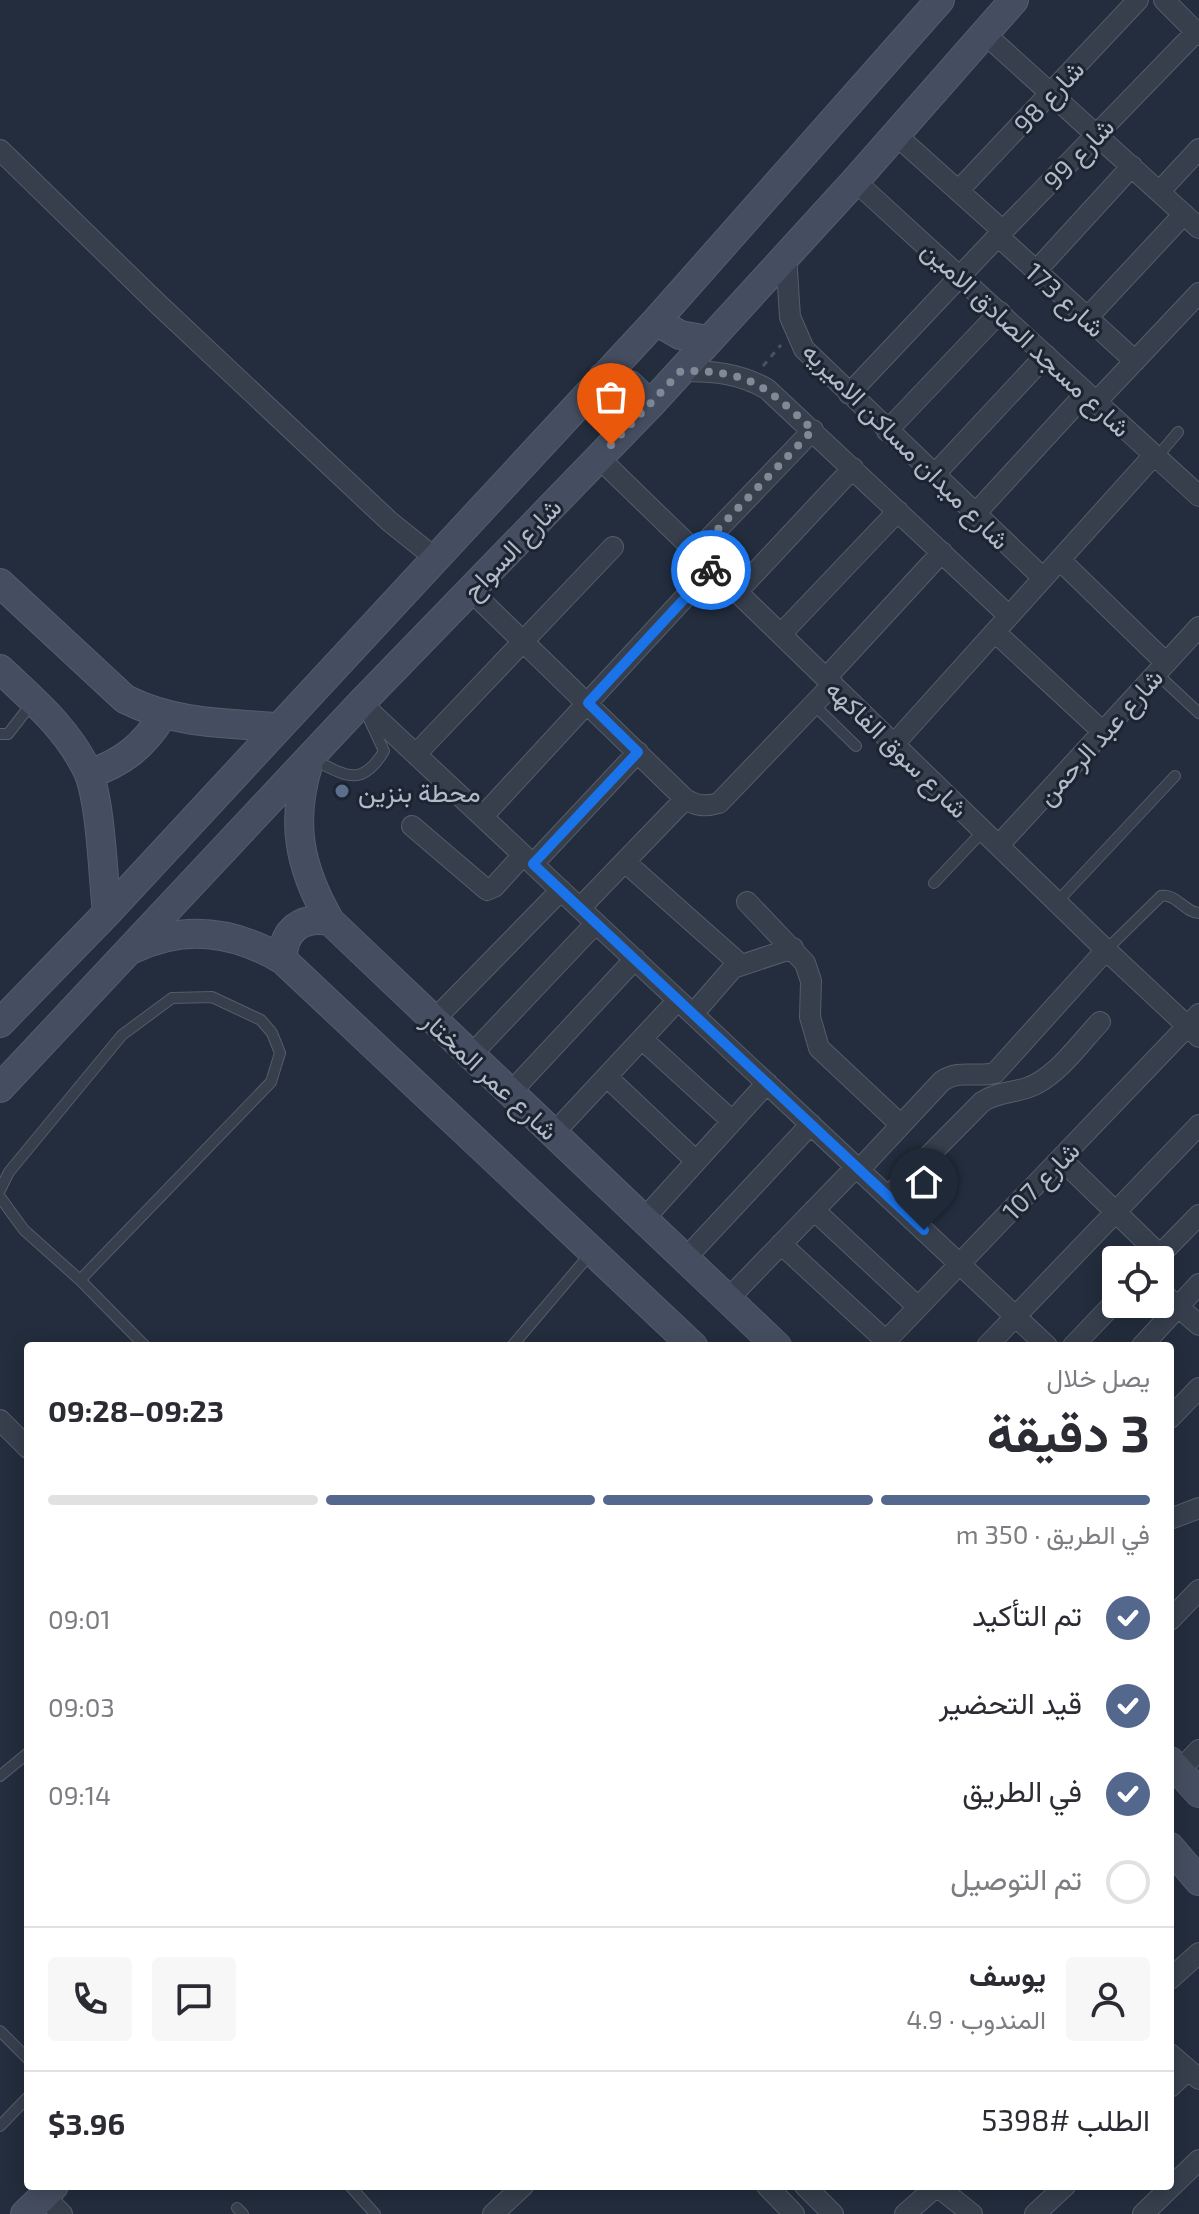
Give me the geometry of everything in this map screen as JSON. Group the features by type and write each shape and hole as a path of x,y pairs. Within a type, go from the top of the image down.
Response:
{"main road":[{"name":"شارع السواح","path":"0,1023 107,913 656,321 940,0"},
{"name":"شارع السواح","path":"0,1088 361,703 650,405 855,181 1014,0"},
{"path":"656,321 680,335 708,340"},
{"path":"603,377 630,385 650,405"},
{"path":"0,583 125,699 162,716 278,727"},
{"path":"0,669 59,726 89,774 107,913"},
{"path":"89,774 124,759 152,732 162,716"},
{"name":"شارع عمر المختار","path":"310,758 298,814 299,842 305,870 330,921 773,1342"},
{"path":"283,960 285,941 297,925 315,918 330,921"},
{"path":"125,953 150,941 177,934 205,932 233,936 259,945 283,960 689,1342"},
{"path":"1175,1766 1199,1793"},
{"path":"1174,1852 1199,1881"}],"street":[{"name":"شارع 98","path":"958,191 1138,0"},
{"path":"1164,0 1198,33"},
{"name":"شارع 99","path":"849,394 1096,134 1198,33"},
{"path":"985,34 1192,221 1087,318"},
{"name":"شارع 173","path":"896,135 958,191 1036,271 1135,361"},
{"path":"1160,191 1199,149"},
{"path":"0,150 389,521 435,558"},
{"path":"1036,271 1132,166"},
{"name":"شارع مسجد الصادق الامين","path":"855,181 1199,496"},
{"name":"شارع ميدان مساكن الاميريه","path":"786,255 787,304 794,330 804,349 1043,578"},
{"path":"975,514 1091,397 1135,361 1199,293"},
{"path":"887,431 1000,312"},
{"path":"934,475 1046,355"},
{"name":"شارع ميدان مساكن الاميريه","path":"681,371 712,371 751,380 775,395 1009,616"},
{"path":"696,552 813,430"},
{"path":"894,744 1156,456"},
{"name":"شارع سوق الفاكهه","path":"598,457 1106,950 1195,1025"},
{"path":"737,592 853,468"},
{"path":"781,634 898,511"},
{"path":"416,754 613,547"},
{"path":"470,590 685,799 707,806 719,803 813,704 942,552"},
{"path":"1060,560 1161,668"},
{"path":"483,816 712,568"},
{"name":"شارع عبد الرحمن","path":"999,845 1199,627"},
{"path":"995,632 1103,732"},
{"path":"361,703 1043,1342"},
{"path":"412,826 487,890 528,859 638,752"},
{"path":"580,908 685,799"},
{"path":"625,862 740,964"},
{"path":"433,1021 561,890"},
{"path":"747,902 805,963 811,981 810,1017 819,1048 901,1125"},
{"path":"471,1055 596,923"},
{"path":"554,1133 642,1039 726,973 740,964 793,948"},
{"path":"728,1299 942,1081 953,1074 980,1077 995,1073 1106,950"},
{"path":"511,1092 635,959"},
{"path":"888,1197 982,1102 1000,1092 1023,1090 1038,1083 1100,1022"},
{"name":"شارع 107","path":"886,1342 1195,1025"},
{"path":"642,1039 732,1121"},
{"path":"607,1077 696,1161"},
{"path":"644,1219 767,1083"},
{"path":"686,1258 811,1124"},
{"path":"991,1342 1199,1125"},
{"path":"1061,1159 1148,1246"},
{"path":"814,1210 918,1307"},
{"path":"1169,1246 1199,1215"},
{"path":"781,1244 882,1342"},
{"path":"1146,1342 1199,1284"},
{"path":"1174,1303 1199,1325"},
{"path":"1077,1342 1102,1316"},
{"path":"1174,1414 1199,1388"},
{"path":"0,1420 24,1444"},
{"path":"1174,1517 1199,1508"},
{"path":"1174,1616 1199,1590"},
{"path":"1175,1766 1199,1750"},
{"path":"1174,1975 1199,1953"},
{"path":"1174,2057 1194,2074 1174,2085"},
{"path":"1174,2188 1199,2160"},
{"path":"493,2214 519,2190"},
{"path":"771,2190 794,2214"},
{"path":"809,2190 833,2214"},
{"path":"905,2214 932,2190"},
{"path":"942,2190 972,2214"},
{"path":"1035,2214 1061,2190"},
{"path":"1153,2211 1172,2190"}],"lane":[{"path":"1156,456 1178,432"},
{"path":"1161,668 1199,713"},
{"path":"0,734 8,734 33,701"},
{"path":"310,758 348,776 365,774 383,754 384,747 361,703"},
{"path":"813,704 856,746"},
{"path":"1057,902 1175,776"},
{"path":"934,883 984,830"},
{"path":"1106,950 1161,896 1171,896 1188,910 1199,913"},
{"path":"0,1190 9,1172 122,1035 172,998 212,997 261,1020 272,1033 280,1053 271,1082 80,1280"},
{"path":"0,1197 24,1230 80,1280 141,1342"},
{"path":"515,1342 592,1252"},
{"path":"0,1776 24,1756"},
{"path":"0,2031 24,2055"},
{"path":"0,2126 24,2101"},
{"path":"354,2190 375,2214"}],"path":[{"path":"751,380 794,330"}],"way so far":[{"path":"611,445 681,371 712,371 751,380 782,401 813,430 696,552 711,570"}],"place":[{"name":"محطة بنزين","path":"342,791"}],"route":[{"path":"711,570 588,703 638,752 533,864 924,1230"}]}
